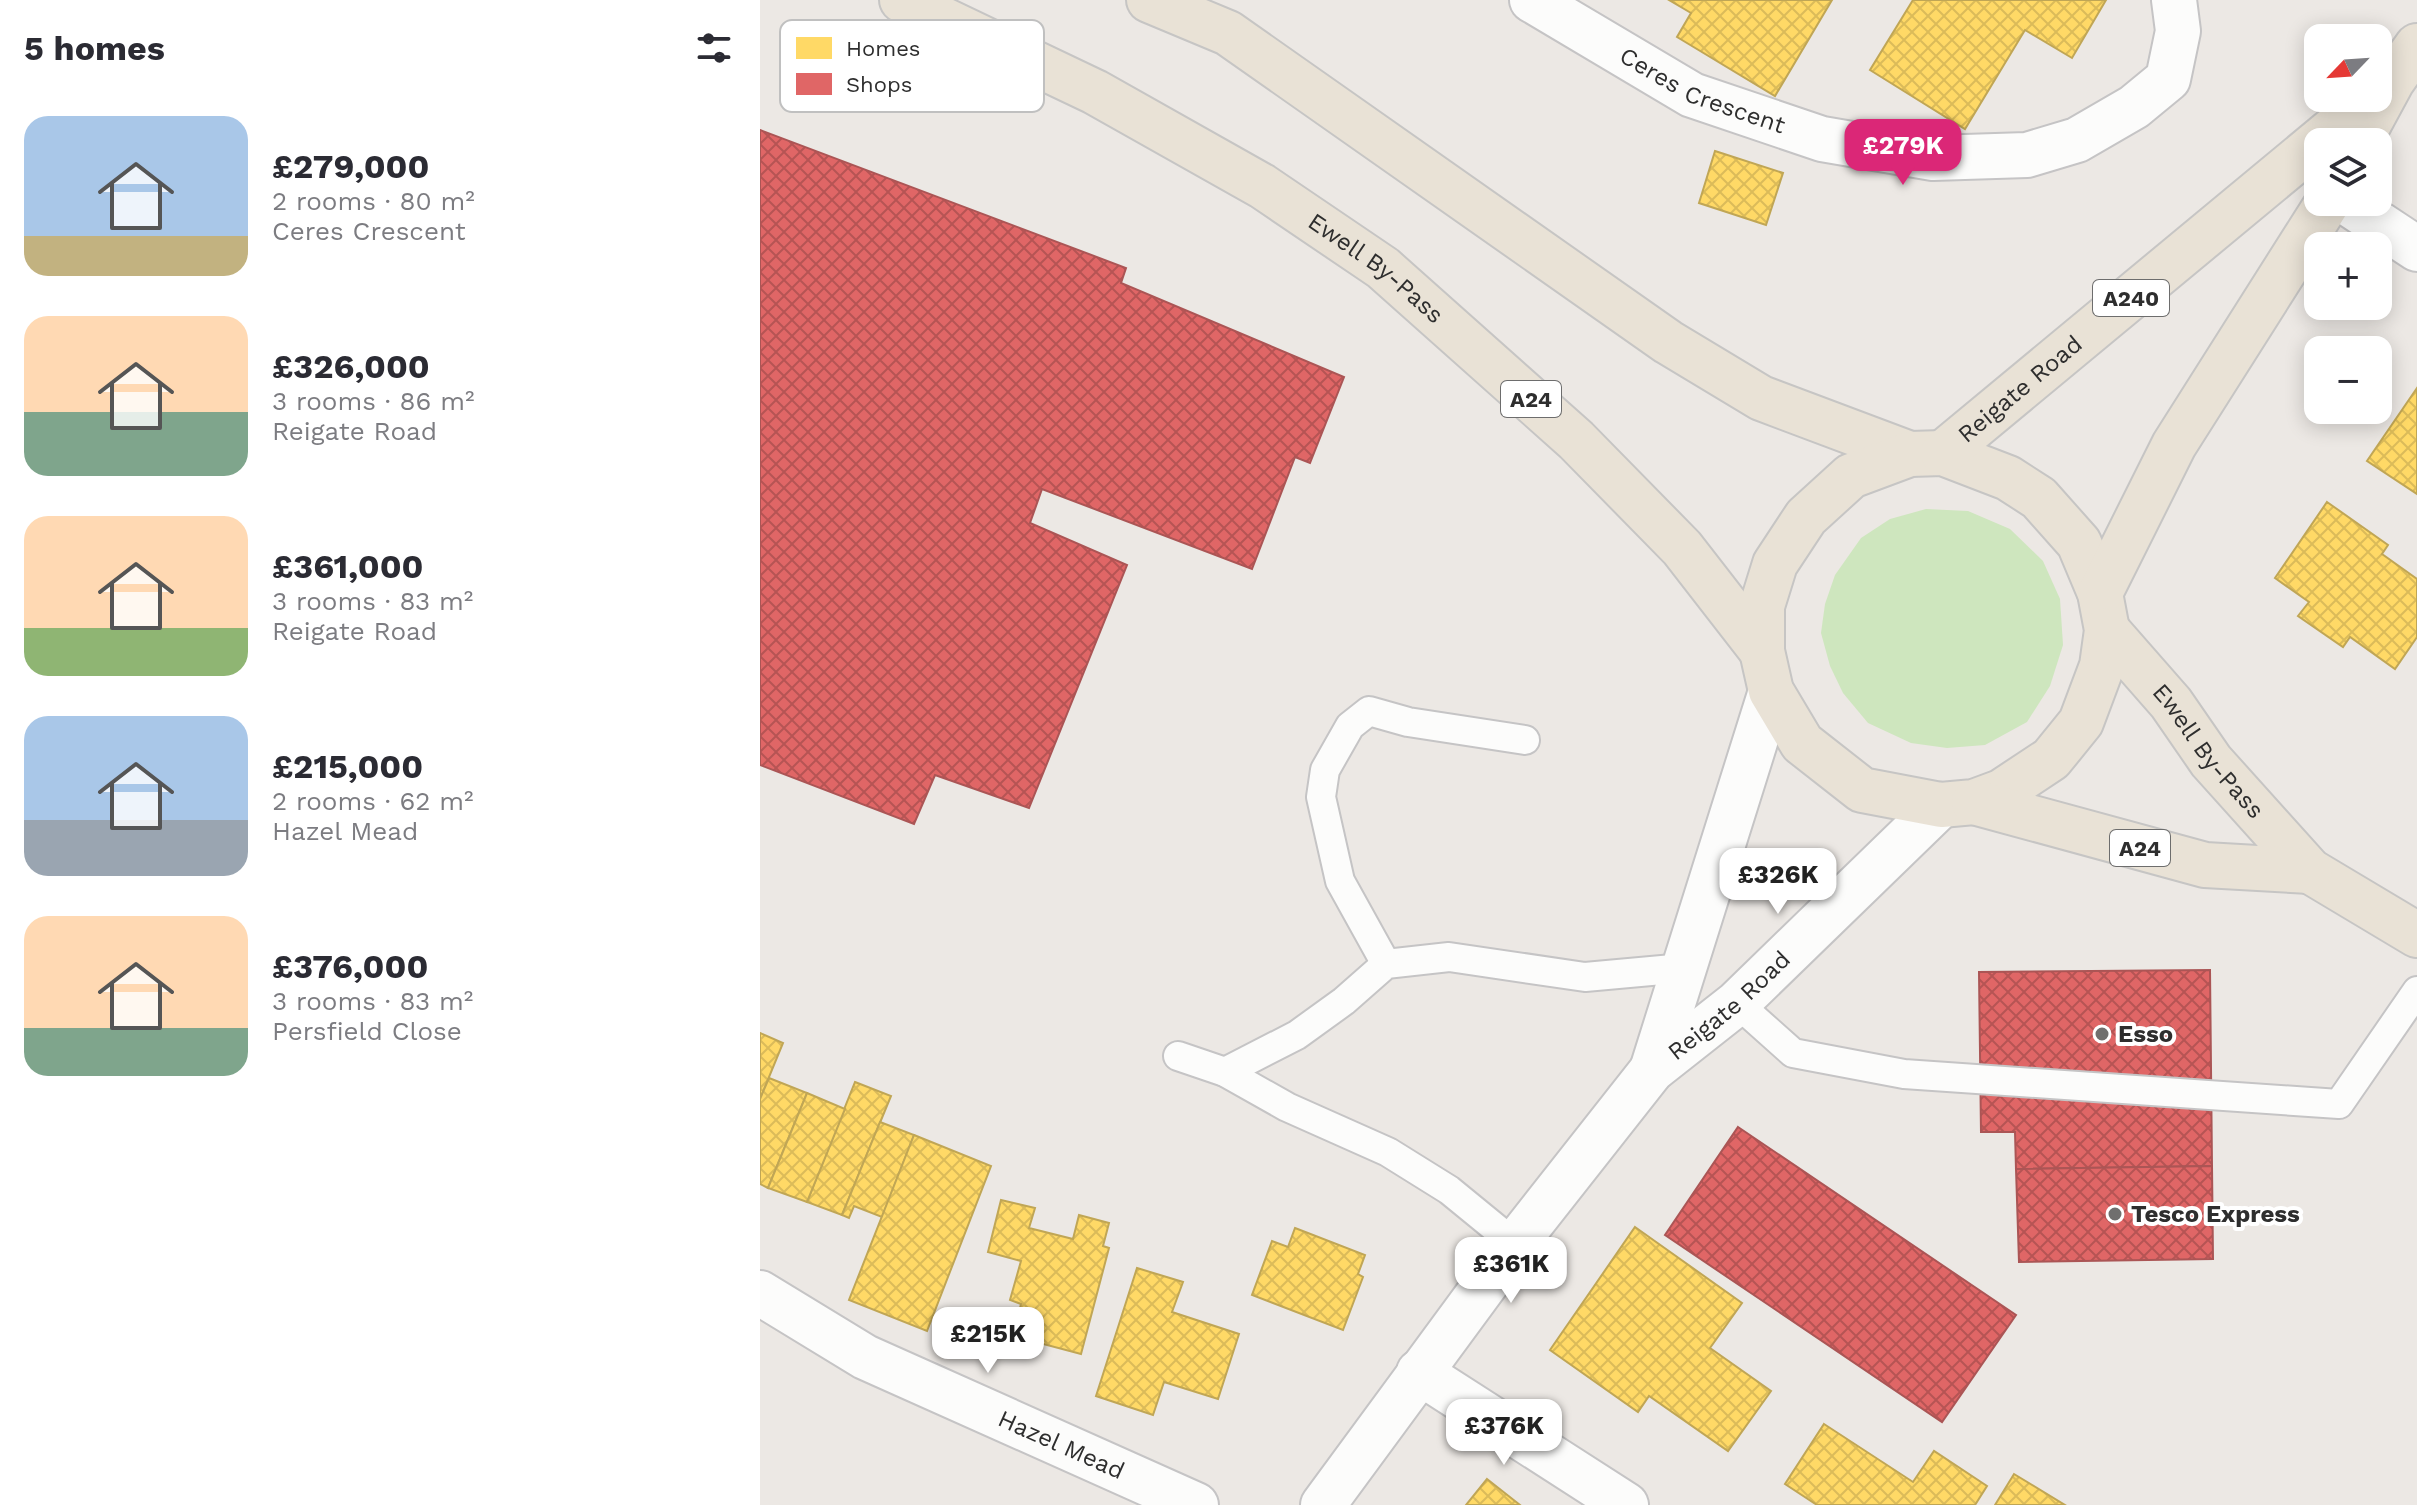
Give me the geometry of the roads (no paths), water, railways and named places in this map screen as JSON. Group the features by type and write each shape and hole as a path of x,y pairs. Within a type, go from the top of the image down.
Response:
{"highway":[{"name":"Ewell By-Pass","path":"902,0 944,20"},
{"name":"Ewell By-Pass","path":"1149,0 1228,33 1668,342 1761,398 1926,454 2008,478 2039,498 2079,543 2104,611 2211,761 2310,871 2417,935"},
{"name":"Reigate Road","path":"2392,76 2417,46"},
{"name":"Ewell By-Pass","path":"1044,68 1095,92 1262,186 1383,268 1576,440 1682,548 1766,671 1802,743 1862,790 1958,804 2205,865 2310,871"},
{"name":"Reigate Road","path":"1926,454 2353,112"},
{"path":"1958,804 2001,792 2051,759 2081,722 2102,666 2104,611 2174,445 2319,216"},
{"path":"1766,671 1762,606 1775,564 1806,517 1851,476 1926,454"}],"street":[{"name":"Ceres Crescent","path":"1532,0 1692,95 1822,139 1933,158 2027,155 2077,140 2134,107 2168,79 2178,31 2174,0"},
{"path":"2367,216 2417,249"},
{"name":"Reigate Road","path":"1652,1070 1684,968 1766,671"},
{"name":"Reigate Road","path":"1323,1505 1515,1244 1652,1070 1737,1003 1958,804"},
{"name":"Hazel Mead","path":"760,1293 865,1357 1196,1505"},
{"path":"1419,1372 1626,1505"}],"lane":[{"path":"1386,964 1340,881 1321,797 1325,770 1350,726 1369,711 1408,722 1525,740"},
{"path":"1225,1072 1297,1035 1344,1001 1386,964 1449,957 1585,977 1684,968"},
{"path":"1737,1003 1793,1053 1904,1074 2339,1104 2417,991"},
{"path":"1178,1056 1225,1072 1287,1107 1388,1152 1449,1190 1515,1244"}],"place":[{"name":"Esso","path":"2102,1034"},
{"name":"Tesco Express","path":"2115,1214"}]}
